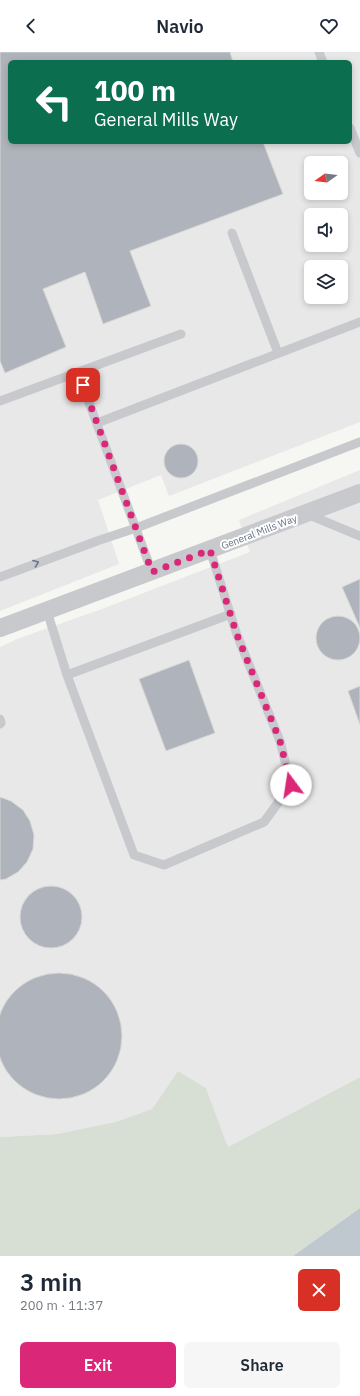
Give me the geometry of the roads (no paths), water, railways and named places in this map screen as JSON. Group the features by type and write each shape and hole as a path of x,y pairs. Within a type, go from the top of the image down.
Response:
{"street":[{"name":"General Mills Way","path":"0,628 360,493"}],"lane":[{"path":"352,133 360,153"},
{"path":"232,233 278,353"},
{"path":"97,423 360,322"},
{"path":"0,401 182,334"},
{"path":"78,373 152,572"},
{"path":"0,576 136,528 360,442"},
{"path":"306,514 360,536"},
{"path":"47,611 68,675 134,855 164,865 264,822 291,785 280,741 237,635 210,550"},
{"path":"68,675 231,614"},
{"path":"0,719 0,724"}]}
